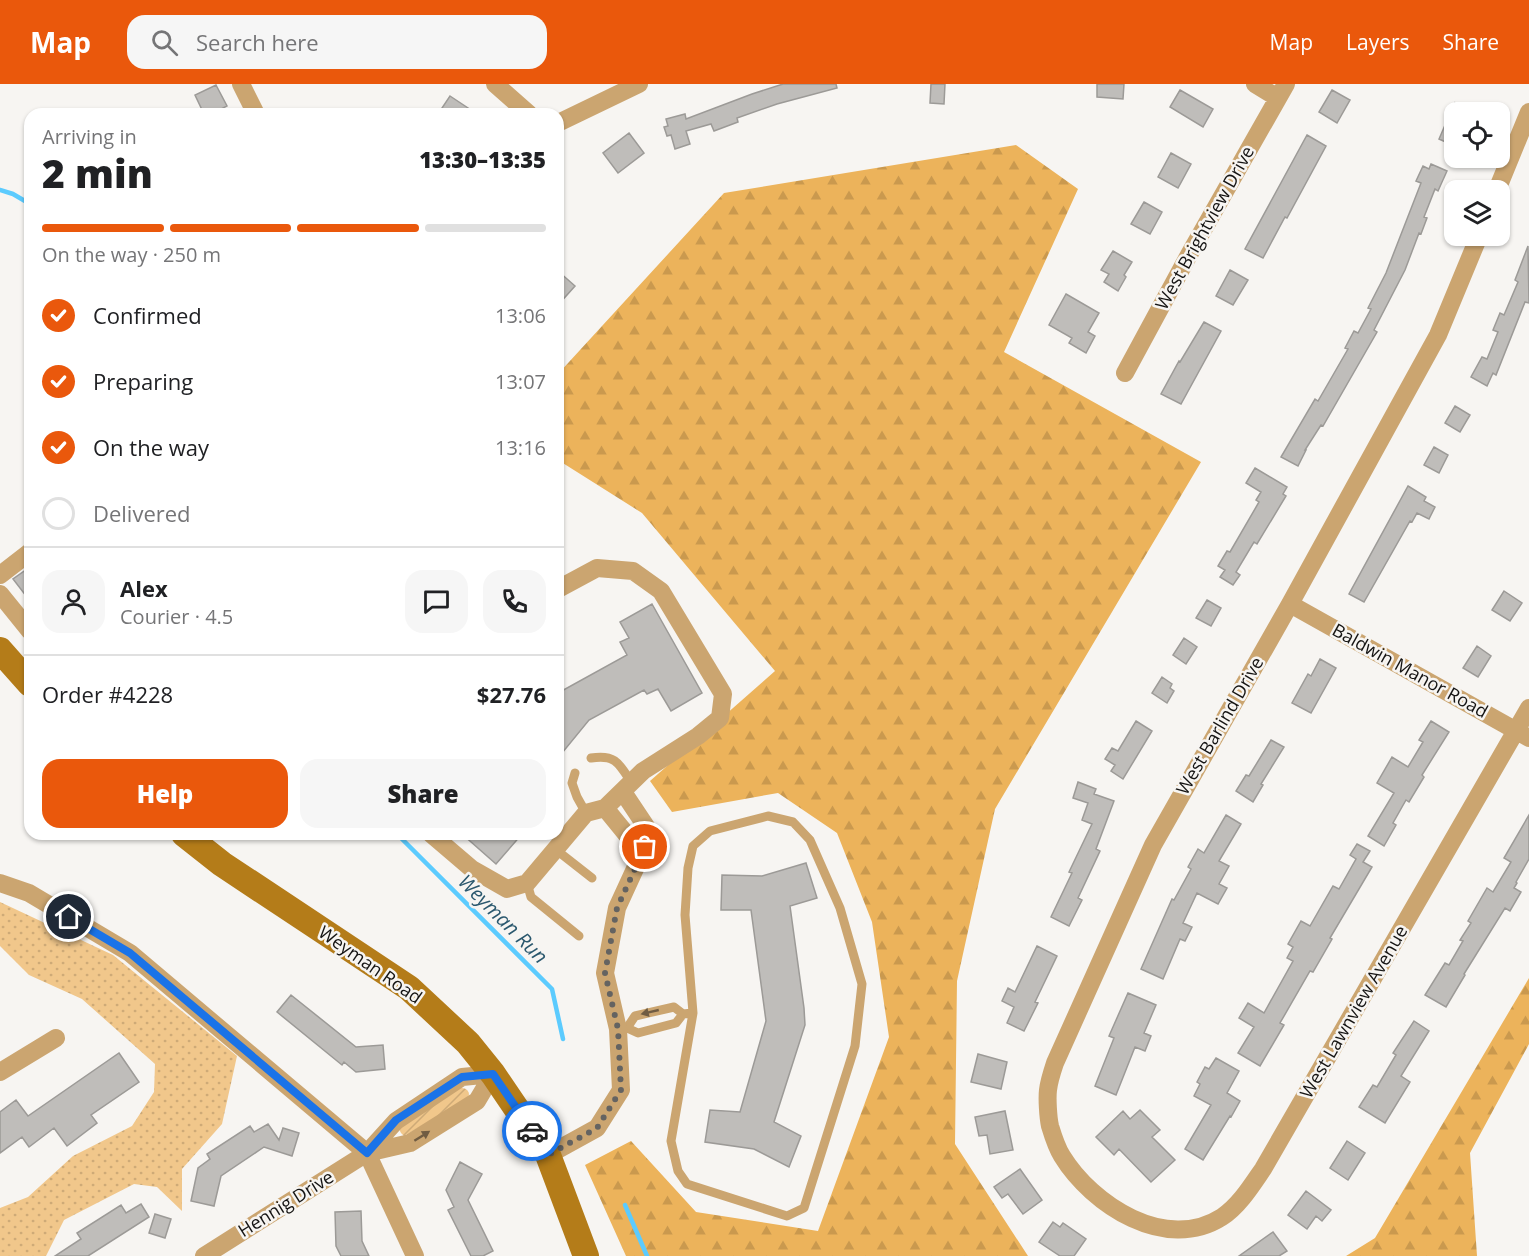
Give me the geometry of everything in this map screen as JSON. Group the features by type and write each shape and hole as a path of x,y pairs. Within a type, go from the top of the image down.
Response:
{"street":[{"path":"241,84 253,108"},
{"path":"495,84 522,108"},
{"path":"564,120 639,84"},
{"path":"1255,84 1282,91"},
{"name":"West Brightview Drive","path":"1125,373 1282,91"},
{"path":"1501,180 1529,112"},
{"name":"West Barlind Drive","path":"1122,1213 1097,1196 1077,1177 1061,1154 1050,1125 1047,1091 1055,1063 1153,845 1290,604 1438,335 1475,246"},
{"path":"0,575 24,557"},
{"path":"564,586 597,568 633,571 662,591 723,694 720,718 698,736 644,771 605,808 586,813 564,839"},
{"path":"0,594 24,624"},
{"name":"Baldwin Manor Road","path":"1290,604 1523,734"},
{"path":"0,650 24,677"},
{"name":"West Lawnview Avenue","path":"1122,1213 1151,1226 1176,1231 1184,1230 1200,1227 1222,1217 1244,1196 1263,1169 1523,734 1529,708"},
{"path":"548,1155 597,1128 621,1090 622,1028 605,973 617,908 651,834 627,787"},
{"path":"605,808 627,835 645,847"},
{"name":"Weyman Road","path":"192,840 222,864 409,988 468,1043 493,1074 548,1155 586,1256"},
{"path":"438,840 472,869 507,889 527,883 563,840"},
{"path":"0,883 29,893 130,953 367,1153 415,1256"},
{"path":"0,1071 56,1038"},
{"name":"Hennig Drive","path":"367,1153 410,1143 477,1101 493,1074"},
{"name":"Hennig Drive","path":"204,1256 367,1153 396,1120 462,1077 493,1074"}],"lane":[{"path":"591,758 602,756 611,758 621,767 627,787"},
{"path":"575,773 572,783 586,813"},
{"path":"768,816 793,822 810,840 840,908 862,984 855,1046 804,1208 787,1216 687,1184 678,1171 671,1141 688,1013 685,915 688,868 693,846 710,831 768,816"},
{"path":"555,849 592,878"},
{"path":"527,883 531,897 579,936"},
{"path":"674,1007 688,1013 676,1023 638,1034 622,1028 635,1016 674,1007"}],"shaded area":[{"path":"0,902 113,955 237,1056 222,1124 182,1169 182,1211 157,1187 134,1184 64,1220 46,1256 0,1256 0,1208 28,1197 73,1156 132,1126 154,1092 155,1064 82,999 29,975 0,946"},
{"path":"460,1088 468,1091 468,1099 404,1136 401,1133 399,1129"}],"green space":[{"path":"1016,145 1078,189 1004,352 1201,462 995,809 957,981 955,1144 1028,1256 626,1256 585,1165 631,1141 696,1212 818,1231 889,1037 872,922 837,833 778,793 672,812 650,781 775,671 642,513 564,464 564,367 724,193"},
{"path":"1529,978 1529,1044 1470,1153 1477,1256 1346,1256 1375,1238"}],"building":[{"path":"783,84 836,84 837,88 777,104 737,118 738,122 714,131 711,124 686,131 690,144 675,149 671,135 667,136 664,127 668,126 666,119 685,114 686,119"},
{"path":"931,84 945,84 944,104 930,103"},
{"path":"1097,84 1124,84 1123,99 1097,97"},
{"path":"216,85 227,106 201,108 195,95"},
{"path":"1180,90 1213,109 1203,127 1170,107"},
{"path":"1332,90 1350,100 1337,123 1319,112"},
{"path":"450,96 468,108 442,108"},
{"path":"1444,127 1444,141 1439,139"},
{"path":"629,133 644,153 618,173 603,153"},
{"path":"1307,135 1326,146 1263,258 1245,249"},
{"path":"1171,153 1191,164 1178,188 1158,177"},
{"path":"1431,164 1447,171 1438,191 1435,189 1424,217 1427,218 1421,234 1419,233 1405,270 1374,330 1377,332 1323,426 1321,425 1305,450 1298,466 1281,457 1315,399 1318,401 1348,349 1345,348 1354,331 1358,333 1371,309 1368,308 1386,273 1421,183 1416,181 1423,166 1429,169"},
{"path":"1144,202 1162,212 1150,234 1131,224"},
{"path":"1528,246 1529,303 1525,302 1496,375 1493,373 1487,386 1471,377 1482,357 1487,359 1498,332 1493,330 1500,313 1504,315 1518,282 1515,280"},
{"path":"1113,251 1132,262 1118,291 1104,282 1109,274 1101,270"},
{"path":"1230,270 1248,280 1233,305 1216,296"},
{"path":"564,276 575,286 564,298"},
{"path":"1066,294 1099,313 1088,332 1095,336 1086,353 1069,343 1072,338 1049,325"},
{"path":"1204,322 1221,331 1181,404 1161,394"},
{"path":"1455,406 1470,415 1460,432 1445,423"},
{"path":"1434,447 1448,455 1439,473 1424,465"},
{"path":"1255,468 1287,487 1283,494 1286,496 1257,544 1254,542 1236,572 1240,575 1233,585 1220,577 1225,570 1218,566 1227,551 1230,552 1259,502 1256,500 1261,492 1246,483"},
{"path":"1408,486 1426,497 1424,501 1435,507 1429,519 1417,513 1412,522 1410,521 1364,602 1349,594"},
{"path":"24,571 24,593 13,579"},
{"path":"1504,591 1522,603 1510,621 1492,610"},
{"path":"1207,600 1221,608 1211,626 1196,618"},
{"path":"652,604 702,693 671,711 658,689 647,694 644,690 589,720 564,751 564,690 627,655 620,642 629,638 620,622"},
{"path":"1184,638 1197,647 1186,664 1173,655"},
{"path":"1477,646 1491,656 1478,677 1463,668"},
{"path":"1320,659 1336,668 1311,713 1292,703 1308,674 1311,676"},
{"path":"1162,677 1172,684 1170,688 1174,691 1167,703 1152,693"},
{"path":"1136,721 1152,731 1123,779 1111,771 1115,765 1105,759 1112,748 1118,751"},
{"path":"1431,721 1449,732 1422,775 1424,777 1409,802 1406,800 1393,823 1396,825 1384,846 1368,836 1394,793 1377,783 1392,757 1408,767 1423,742 1419,740"},
{"path":"1271,740 1284,747 1261,784 1263,785 1253,802 1236,791 1246,775 1249,776"},
{"path":"1078,782 1096,789 1094,794 1114,801 1096,849 1100,851 1078,898 1082,900 1069,926 1051,917 1092,824 1082,820 1088,803 1073,798"},
{"path":"1226,815 1241,824 1219,861 1229,866 1219,884 1227,888 1218,904 1197,893 1183,923 1192,927 1185,941 1180,939 1163,979 1141,969 1172,899 1174,900 1191,869 1188,867 1198,849 1204,853"},
{"path":"1529,815 1529,859 1514,888 1521,892 1510,911 1505,908 1446,1007 1425,995 1445,963 1449,965 1463,941 1460,940 1471,923 1468,921 1487,888 1493,892 1511,862 1504,858"},
{"path":"469,840 517,840 496,864"},
{"path":"1357,844 1370,851 1363,862 1372,867 1330,938 1332,939 1313,972 1310,971 1280,1023 1284,1025 1260,1066 1238,1053 1254,1027 1239,1018 1248,1003 1264,1013 1293,961 1287,958 1293,947 1288,944 1301,921 1310,926 1333,886 1339,889 1356,859 1350,855"},
{"path":"806,863 817,898 790,906 805,1025 774,1122 801,1136 789,1167 754,1149 705,1142 710,1110 740,1112 766,1021 751,910 721,910 722,875 762,876"},
{"path":"1037,946 1057,956 1024,1031 1007,1023 1014,1007 1002,1001 1008,988 1015,992"},
{"path":"1128,993 1156,1005 1144,1033 1151,1036 1145,1051 1135,1047 1116,1095 1095,1086 1114,1038 1109,1036"},
{"path":"291,995 356,1047 383,1045 385,1069 356,1072 344,1062 342,1065 277,1012"},
{"path":"1414,1021 1429,1031 1401,1076 1410,1082 1385,1123 1359,1107 1373,1085 1377,1087 1396,1055 1393,1053"},
{"path":"119,1053 139,1082 91,1115 97,1123 67,1146 54,1128 29,1147 22,1137 0,1153 0,1112 16,1100 28,1116"},
{"path":"978,1054 1007,1062 1001,1089 971,1082"},
{"path":"1216,1058 1239,1071 1227,1093 1240,1101 1203,1160 1185,1149 1211,1105 1194,1096 1200,1084 1197,1082 1205,1067 1209,1069"},
{"path":"1140,1110 1160,1130 1152,1137 1175,1160 1151,1182 1119,1149 1114,1155 1096,1137 1123,1111 1130,1119"},
{"path":"1005,1111 1013,1150 990,1154 987,1135 979,1136 975,1117"},
{"path":"268,1124 279,1140 283,1128 299,1133 292,1156 264,1147 221,1176 214,1206 191,1201 198,1168 210,1159 207,1154 250,1126 254,1132"},
{"path":"1347,1141 1365,1153 1348,1180 1330,1168"},
{"path":"460,1162 482,1174 468,1200 493,1251 483,1256 471,1256 448,1210 454,1207 446,1190"},
{"path":"1020,1169 1042,1200 1023,1214 1008,1194 1002,1198 994,1187"},
{"path":"1306,1191 1331,1210 1322,1221 1316,1216 1307,1229 1288,1215"},
{"path":"141,1204 149,1217 88,1256 55,1256 81,1239 77,1233 121,1205 126,1213"},
{"path":"361,1211 362,1241 369,1256 341,1256 336,1246 335,1212"},
{"path":"155,1214 171,1219 165,1238 149,1233"},
{"path":"1053,1222 1060,1227 1063,1223 1086,1239 1074,1256 1060,1256 1039,1242"},
{"path":"1273,1232 1287,1251 1279,1256 1239,1256"}],"waterway":[{"name":"Weyman Run","path":"0,190 24,200"},
{"name":"Weyman Run","path":"403,840 552,989 563,1039"},
{"name":"Weyman Run","path":"625,1205 647,1256"}],"way so far":[{"path":"532,1131 548,1155 597,1128 621,1090 618,1029 605,973 617,908 645,847"}],"route":[{"path":"69,917 130,953 367,1153 396,1120 462,1077 493,1074 532,1131"}]}
